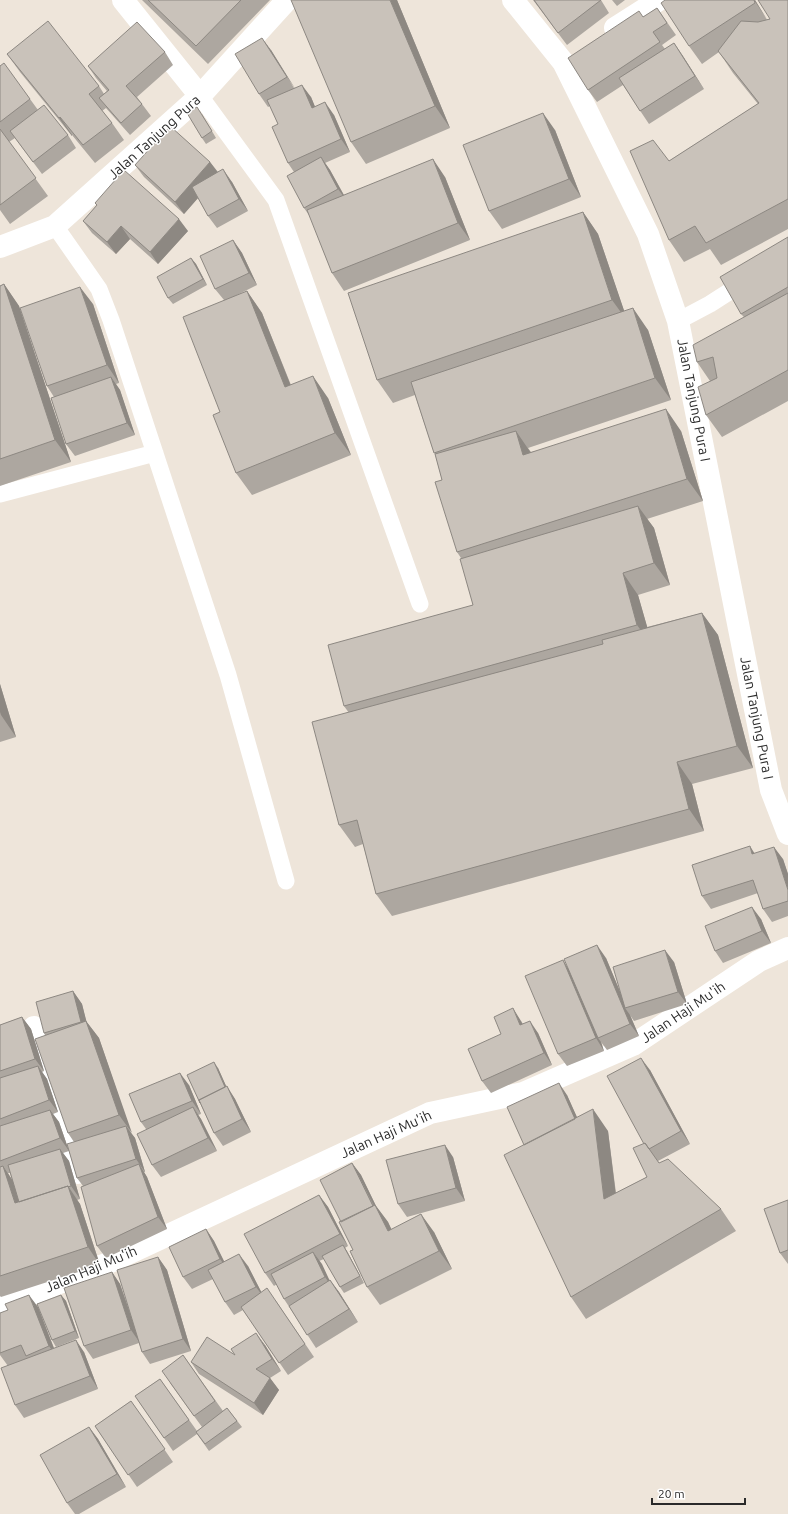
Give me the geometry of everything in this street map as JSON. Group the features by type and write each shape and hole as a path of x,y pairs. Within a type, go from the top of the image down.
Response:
{"street":[{"path":"123,0 200,96"},
{"name":"Jalan Tanjung Pura","path":"0,247 55,226 200,96 287,0"},
{"name":"Jalan Tanjung Pura I","path":"513,0 563,62 648,234 678,321 772,790 788,834"},
{"path":"602,37 659,0"},
{"path":"563,62 582,49"},
{"name":"Jalan Haji Mu'ih","path":"1,1304 104,1256 430,1113 523,1093 633,1045 759,961 788,948"},
{"path":"34,1027 85,1195"}],"lane":[{"path":"200,96 276,200 420,604"},
{"path":"55,226 99,289 111,320 228,675 286,880"},
{"path":"678,321 710,304 788,254"},
{"path":"0,494 155,453"}],"building":[{"path":"148,0 241,0 196,46"},
{"path":"291,0 390,0 435,106 351,142"},
{"path":"534,0 601,0 558,33"},
{"path":"665,0 754,0 755,3 689,46 661,3"},
{"path":"758,0 788,0 788,199 706,243 695,226 669,240 630,151 653,140 669,161 759,103 718,51 741,21 758,22 770,19"},
{"path":"657,8 667,23 653,32 660,42 588,90 568,58 639,11 643,17"},
{"path":"48,21 99,86 89,94 112,123 83,145 7,54"},
{"path":"137,22 165,52 126,86 142,104 121,123 99,98 109,90 88,66"},
{"path":"262,38 287,77 259,94 235,54"},
{"path":"674,43 695,76 640,111 619,78"},
{"path":"4,63 30,99 0,122 0,66"},
{"path":"302,85 312,108 325,102 341,139 288,163 272,127 278,124 267,100"},
{"path":"44,105 68,135 33,162 10,131"},
{"path":"197,107 212,131 202,138 187,113"},
{"path":"543,113 569,179 489,211 463,145"},
{"path":"170,126 210,162 175,202 135,165"},
{"path":"0,129 36,178 0,205"},
{"path":"321,157 338,189 304,208 287,176"},
{"path":"433,159 458,223 332,273 307,210"},
{"path":"223,169 239,199 208,216 192,187"},
{"path":"124,170 179,219 150,252 121,226 107,242 83,221 97,205 95,203"},
{"path":"583,212 612,300 377,380 348,293"},
{"path":"788,237 788,287 741,314 720,277"},
{"path":"233,240 249,273 215,289 200,256"},
{"path":"191,258 203,279 168,298 157,277"},
{"path":"4,284 55,440 0,459 0,286"},
{"path":"80,287 107,365 47,386 20,308"},
{"path":"247,291 285,387 313,376 335,433 236,473 213,415 220,412 183,317"},
{"path":"788,293 788,370 706,415 698,387 717,378 713,357 697,362 693,345"},
{"path":"633,308 655,378 434,453 411,382"},
{"path":"111,377 127,423 66,444 51,398"},
{"path":"666,409 687,479 457,552 435,482 442,480 435,454 516,431 523,455"},
{"path":"638,506 654,563 623,573 637,625 344,706 328,645 473,605 460,559"},
{"path":"702,613 737,746 677,762 689,809 376,894 357,820 339,825 312,722 603,644 602,640"},
{"path":"750,846 752,854 774,847 788,890 788,901 763,909 753,880 702,896 692,865"},
{"path":"752,907 762,931 715,951 705,926"},
{"path":"597,945 630,1024 598,1038 564,959"},
{"path":"665,950 678,992 625,1008 613,967"},
{"path":"563,960 596,1038 558,1054 525,976"},
{"path":"73,991 81,1022 44,1033 36,1002"},
{"path":"513,1008 520,1025 530,1021 544,1053 482,1081 468,1049 501,1034 494,1017"},
{"path":"22,1017 35,1059 0,1071 0,1025"},
{"path":"86,1021 119,1115 68,1133 35,1039"},
{"path":"641,1058 681,1131 649,1149 645,1143 644,1144 607,1076"},
{"path":"214,1062 225,1087 199,1100 200,1103 187,1075"},
{"path":"38,1066 49,1100 0,1119 0,1078"},
{"path":"180,1073 192,1101 141,1122 129,1094"},
{"path":"559,1083 575,1119 524,1145 507,1107"},
{"path":"227,1086 242,1119 214,1133 199,1100"},
{"path":"193,1107 208,1138 152,1165 137,1134"},
{"path":"593,1109 604,1199 647,1177 633,1148 645,1143 659,1163 668,1159 721,1209 571,1297 504,1155"},
{"path":"50,1110 60,1138 0,1161 0,1126"},
{"path":"126,1126 136,1159 77,1178 67,1144"},
{"path":"445,1145 456,1188 398,1204 386,1160"},
{"path":"60,1149 71,1186 19,1202 8,1165"},
{"path":"352,1163 373,1206 341,1222 320,1180"},
{"path":"139,1164 158,1217 97,1246 81,1187"},
{"path":"3,1166 15,1203 68,1186 88,1247 0,1276 0,1167"},
{"path":"319,1195 340,1234 265,1273 244,1234"},
{"path":"788,1200 788,1250 780,1253 764,1209"},
{"path":"375,1205 388,1231 421,1214 439,1251 367,1287 350,1251 353,1250 339,1222"},
{"path":"206,1229 220,1259 183,1277 169,1247"},
{"path":"343,1245 360,1276 340,1287 322,1256"},
{"path":"313,1252 325,1277 284,1299 271,1274"},
{"path":"239,1254 256,1287 225,1302 208,1270"},
{"path":"158,1257 183,1339 142,1352 117,1270"},
{"path":"112,1272 131,1330 84,1346 64,1288"},
{"path":"330,1280 349,1309 307,1335 289,1306"},
{"path":"267,1288 305,1344 279,1363 241,1307"},
{"path":"29,1295 49,1346 26,1356 21,1345 0,1353 0,1313 8,1310 5,1304"},
{"path":"61,1295 75,1331 52,1340 37,1304"},
{"path":"256,1333 272,1359 256,1369 270,1378 254,1403 191,1362 207,1337 235,1355 231,1349"},
{"path":"76,1340 90,1376 15,1405 1,1368"},
{"path":"183,1355 215,1401 194,1416 162,1371"},
{"path":"160,1379 189,1420 164,1438 135,1396"},
{"path":"131,1401 165,1449 128,1475 95,1426"},
{"path":"227,1408 237,1421 205,1444 196,1432"},
{"path":"89,1427 117,1474 67,1503 40,1455"}]}
